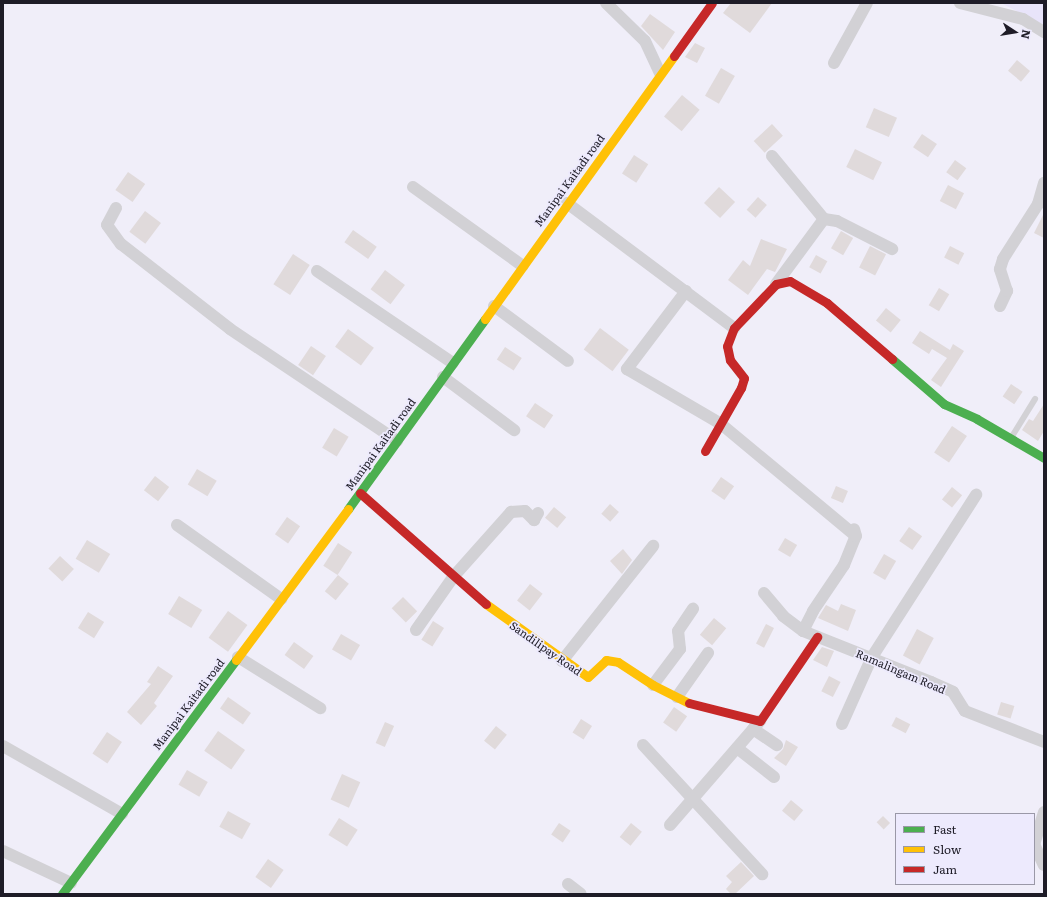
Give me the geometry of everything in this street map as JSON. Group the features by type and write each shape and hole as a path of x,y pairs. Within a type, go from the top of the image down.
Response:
{"street":[{"path":"606,3 645,41 660,73"},
{"name":"Manipai Kaitadi road","path":"62,894 360,493 660,73 712,3"},
{"path":"834,63 867,3"},
{"path":"960,3 1023,19 1044,32"},
{"path":"772,156 824,219 837,221 892,249"},
{"path":"1000,306 1007,291 1000,269 1003,259 1038,204 1044,183"},
{"path":"413,187 523,266"},
{"path":"567,203 734,328"},
{"path":"116,208 107,225 121,244 230,329 397,441"},
{"path":"705,451 741,388 744,378 730,360 727,346 734,328 776,284 824,219"},
{"path":"317,271 453,363"},
{"path":"776,284 790,281 827,303 944,404 1011,438 1044,458"},
{"path":"686,291 628,369 721,424 856,536"},
{"path":"494,306 568,361"},
{"path":"443,377 514,430"},
{"name":"Sandilipay Road","path":"360,493 493,610 562,661 588,677 606,660 618,662 653,685 677,698 756,725"},
{"path":"842,724 872,657 976,495"},
{"path":"416,630 454,576 511,512 525,511 534,520 538,513"},
{"path":"803,631 813,611 844,565 856,536 852,522"},
{"path":"177,525 281,599"},
{"path":"562,661 653,546"},
{"name":"Ramalingam Road","path":"764,593 784,616 803,631 872,657 953,692 965,711 1044,742"},
{"path":"653,685 680,649 678,631 693,609"},
{"path":"670,825 756,725 817,637"},
{"path":"677,698 708,653"},
{"path":"238,656 320,708"},
{"path":"756,725 777,745"},
{"path":"643,745 762,874"},
{"path":"3,746 122,814"},
{"path":"737,748 774,777"},
{"path":"1035,841 1044,812"},
{"path":"1035,846 1044,865"},
{"path":"3,851 71,883"},
{"path":"568,884 581,894"}],"lane":[{"path":"1011,438 1035,398"}],"shaded area":[{"path":"1001,3 1044,3 1044,25"}],"building":[{"path":"731,3 772,3 750,33 723,13"},
{"path":"650,14 675,32 663,50 641,26"},
{"path":"695,43 705,48 697,63 685,57"},
{"path":"1017,60 1030,71 1021,82 1008,71"},
{"path":"721,68 735,76 719,104 705,96"},
{"path":"682,95 700,110 682,131 664,116"},
{"path":"874,108 897,118 889,137 866,127"},
{"path":"772,124 783,136 765,153 754,141"},
{"path":"922,134 937,144 928,157 913,147"},
{"path":"855,149 882,162 873,180 846,167"},
{"path":"634,155 648,164 636,183 622,173"},
{"path":"955,160 966,168 958,180 946,172"},
{"path":"128,172 145,184 133,202 115,190"},
{"path":"948,185 964,193 956,209 940,201"},
{"path":"719,187 735,202 720,218 704,203"},
{"path":"758,197 767,205 756,218 747,210"},
{"path":"145,211 161,223 145,244 129,232"},
{"path":"1044,213 1044,238 1034,233"},
{"path":"353,230 377,247 368,259 344,242"},
{"path":"841,231 853,238 843,255 831,248"},
{"path":"761,239 787,249 775,272 767,269 748,295 728,280 743,260 750,266"},
{"path":"870,246 886,254 875,276 859,267"},
{"path":"950,246 964,253 958,265 944,258"},
{"path":"293,254 310,265 290,295 273,284"},
{"path":"816,255 827,261 821,274 809,267"},
{"path":"385,270 405,285 391,304 371,289"},
{"path":"939,288 949,294 939,311 929,305"},
{"path":"886,308 901,320 891,332 876,320"},
{"path":"600,328 629,350 613,371 584,350"},
{"path":"348,329 374,348 361,366 335,347"},
{"path":"920,331 950,350 953,344 964,351 941,387 931,380 947,358 932,349 929,354 912,343"},
{"path":"311,346 326,356 313,375 298,365"},
{"path":"505,347 522,358 514,370 497,360"},
{"path":"1011,384 1023,392 1014,404 1003,396"},
{"path":"535,403 553,415 544,429 526,416"},
{"path":"1044,404 1044,431 1038,441 1022,430 1029,419 1033,421"},
{"path":"952,426 967,436 949,463 934,453"},
{"path":"334,428 349,437 337,456 322,448"},
{"path":"197,469 217,481 207,496 188,484"},
{"path":"155,476 169,487 158,501 144,490"},
{"path":"721,477 734,486 724,500 711,491"},
{"path":"836,486 848,491 843,503 831,498"},
{"path":"952,487 962,495 952,508 942,499"},
{"path":"610,504 619,512 610,522 601,514"},
{"path":"554,507 566,517 557,528 545,518"},
{"path":"287,517 300,526 288,543 275,534"},
{"path":"909,527 922,536 912,550 899,541"},
{"path":"785,538 797,545 790,557 778,550"},
{"path":"87,540 110,554 99,573 76,559"},
{"path":"338,543 352,552 338,575 323,566"},
{"path":"623,549 632,560 622,574 610,561"},
{"path":"884,554 896,561 885,580 873,573"},
{"path":"60,556 74,569 62,581 48,568"},
{"path":"338,575 349,584 336,600 325,591"},
{"path":"530,584 543,594 530,610 517,601"},
{"path":"179,596 202,610 191,628 168,614"},
{"path":"403,597 417,611 406,622 392,608"},
{"path":"841,604 856,610 848,631 818,618 826,605 838,611"},
{"path":"228,611 247,625 228,652 209,638"},
{"path":"88,612 104,622 94,638 78,628"},
{"path":"714,618 726,628 712,645 700,635"},
{"path":"433,621 444,628 432,647 421,640"},
{"path":"766,624 774,628 764,648 756,644"},
{"path":"917,629 934,638 920,664 903,655"},
{"path":"341,634 360,645 351,661 332,650"},
{"path":"294,642 313,656 304,669 285,655"},
{"path":"822,647 834,651 827,667 813,660"},
{"path":"158,666 173,676 154,703 157,706 141,725 127,712 151,684 147,682"},
{"path":"829,676 841,682 833,697 821,691"},
{"path":"228,697 251,713 243,725 220,708"},
{"path":"1001,702 1014,706 1011,719 997,714"},
{"path":"674,707 687,716 676,732 663,723"},
{"path":"896,717 910,724 906,733 891,726"},
{"path":"581,719 592,726 584,739 573,733"},
{"path":"385,722 394,726 385,747 376,743"},
{"path":"496,726 507,735 495,750 484,741"},
{"path":"218,731 245,750 231,770 204,751"},
{"path":"107,732 122,742 107,764 92,754"},
{"path":"786,740 798,747 786,766 774,758 783,749"},
{"path":"187,770 208,782 199,797 178,785"},
{"path":"342,774 360,782 349,808 331,800"},
{"path":"791,800 803,810 794,821 782,811"},
{"path":"228,811 251,824 242,839 219,827"},
{"path":"883,816 890,823 884,829 877,822"},
{"path":"339,818 358,830 347,847 328,835"},
{"path":"559,823 571,831 563,842 551,835"},
{"path":"631,823 642,832 631,846 620,837"},
{"path":"268,859 284,870 271,888 255,877"},
{"path":"741,862 754,876 735,894 731,894 726,889 732,882 726,876"}],"traffic: fast":[{"path":"348,509 485,319"},
{"path":"892,359 944,404 977,419 1044,458"},
{"path":"62,894 236,660"}],"traffic: slow":[{"path":"485,319 674,56"},
{"path":"236,660 348,509"},
{"path":"486,604 588,677 606,660 618,662 653,685 689,703"}],"traffic: jam":[{"path":"674,56 712,3"},
{"path":"705,451 741,388 744,378 730,360 727,346 734,328 776,284 790,281 827,303 892,359"},
{"path":"360,493 486,604"},
{"path":"689,703 760,721 817,637"}]}
